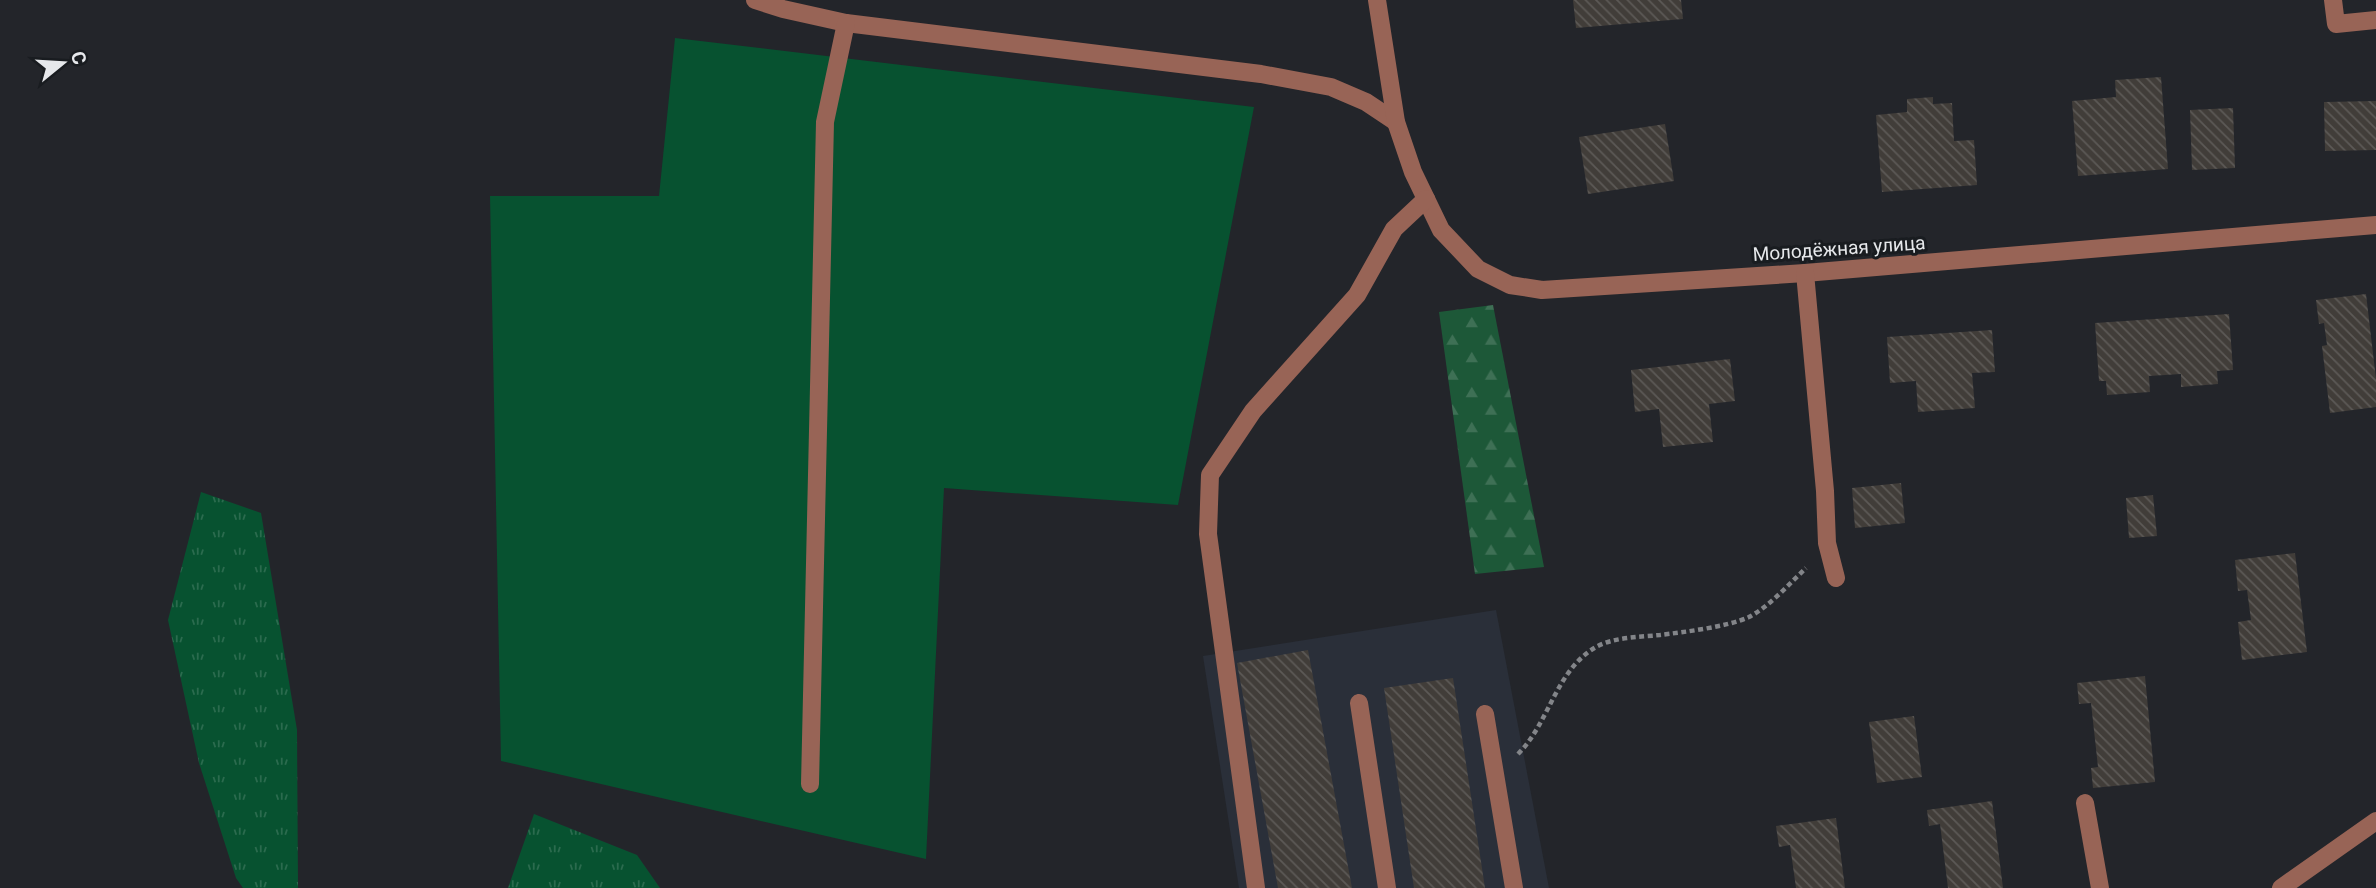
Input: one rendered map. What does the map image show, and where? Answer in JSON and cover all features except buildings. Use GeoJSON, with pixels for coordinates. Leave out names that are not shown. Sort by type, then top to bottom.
{"type":"FeatureCollection","features":[{"type":"Feature","properties":{"kind":"street"},"geometry":{"type":"LineString","coordinates":[[755,0],[846,23],[1261,74],[1331,86],[1396,122]]}},
{"type":"Feature","properties":{"kind":"street","name":"Молодёжная улица"},"geometry":{"type":"LineString","coordinates":[[1377,0],[1396,122],[1413,172],[1441,230],[1478,269],[1510,285],[1542,290],[1805,272],[2376,225]]}},
{"type":"Feature","properties":{"kind":"street"},"geometry":{"type":"LineString","coordinates":[[2333,0],[2336,24],[2376,20]]}},
{"type":"Feature","properties":{"kind":"street"},"geometry":{"type":"LineString","coordinates":[[810,784],[825,122],[846,23]]}},
{"type":"Feature","properties":{"kind":"street"},"geometry":{"type":"LineString","coordinates":[[1256,888],[1208,534],[1210,475],[1253,411],[1357,295],[1394,229],[1426,198]]}},
{"type":"Feature","properties":{"kind":"street"},"geometry":{"type":"LineString","coordinates":[[1805,272],[1825,491],[1827,543],[1836,578]]}},
{"type":"Feature","properties":{"kind":"street"},"geometry":{"type":"LineString","coordinates":[[1359,703],[1387,888]]}},
{"type":"Feature","properties":{"kind":"street"},"geometry":{"type":"LineString","coordinates":[[1485,713],[1514,888]]}},
{"type":"Feature","properties":{"kind":"street"},"geometry":{"type":"LineString","coordinates":[[2085,803],[2100,888]]}},
{"type":"Feature","properties":{"kind":"street"},"geometry":{"type":"LineString","coordinates":[[2281,888],[2376,821]]}},
{"type":"Feature","properties":{"kind":"path"},"geometry":{"type":"LineString","coordinates":[[1496,777],[1525,747],[1566,673],[1597,646],[1628,638],[1695,631],[1749,617],[1778,595],[1827,543]]}},
{"type":"Feature","properties":{"kind":"shaded area"},"geometry":{"type":"Polygon","coordinates":[[[1496,610],[1549,888],[1239,888],[1203,656],[1496,610]]]}},
{"type":"Feature","properties":{"kind":"green space"},"geometry":{"type":"Polygon","coordinates":[[[675,38],[1254,107],[1178,505],[944,488],[926,859],[501,761],[490,196],[659,196],[675,38]]]}},
{"type":"Feature","properties":{"kind":"green space"},"geometry":{"type":"Polygon","coordinates":[[[1493,305],[1544,567],[1475,574],[1439,312],[1493,305]]]}},
{"type":"Feature","properties":{"kind":"green space"},"geometry":{"type":"Polygon","coordinates":[[[201,492],[261,513],[297,730],[298,888],[243,888],[236,878],[199,763],[168,620],[201,492]]]}},
{"type":"Feature","properties":{"kind":"green space"},"geometry":{"type":"Polygon","coordinates":[[[534,814],[637,855],[660,888],[508,888],[534,814]]]}}]}
